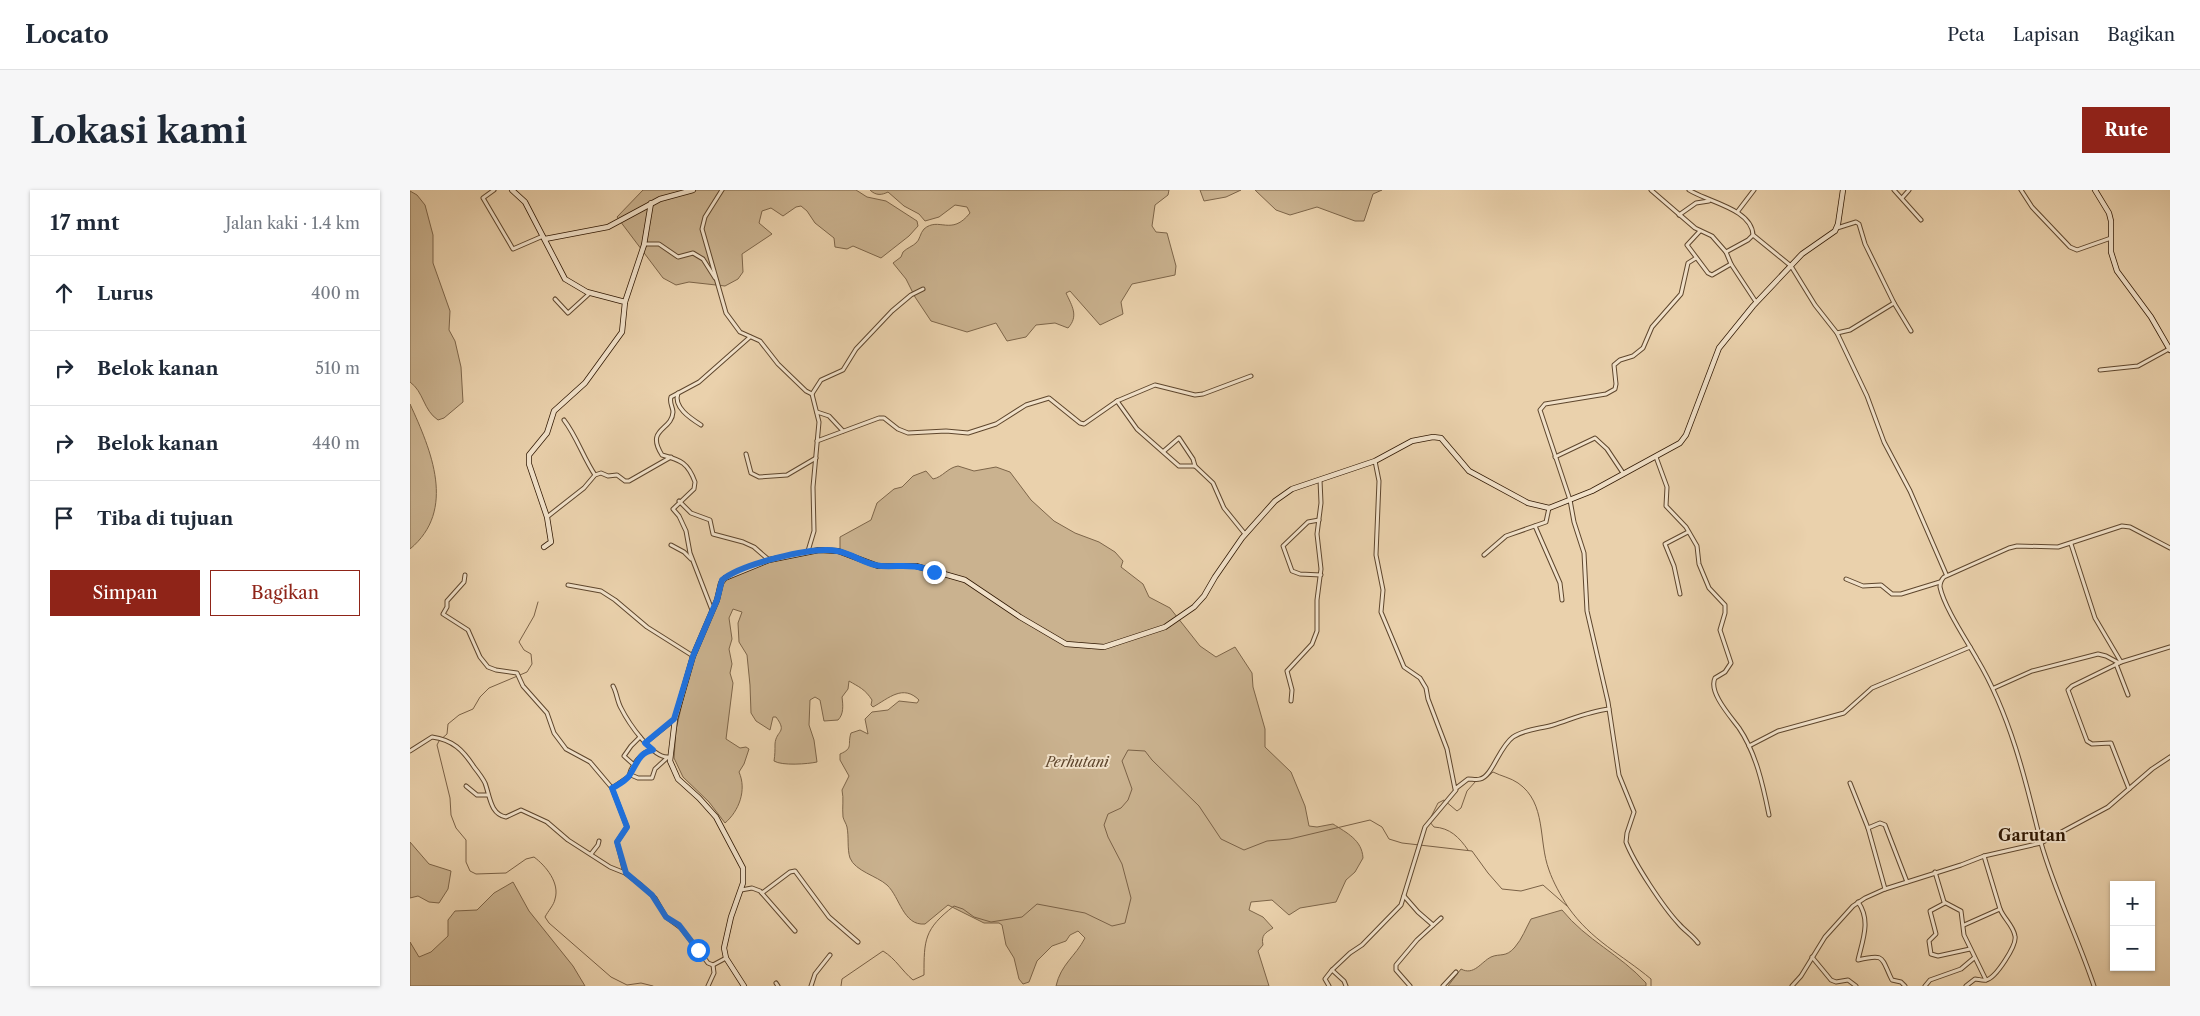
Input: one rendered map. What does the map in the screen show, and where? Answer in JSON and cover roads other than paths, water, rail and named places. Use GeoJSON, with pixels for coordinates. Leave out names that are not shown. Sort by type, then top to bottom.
{"type":"FeatureCollection","features":[{"type":"Feature","properties":{"kind":"street"},"geometry":{"type":"LineString","coordinates":[[494,190],[483,198],[513,249],[544,238],[608,227],[651,203],[693,190]]}},
{"type":"Feature","properties":{"kind":"street"},"geometry":{"type":"LineString","coordinates":[[512,190],[522,198],[563,276],[590,293],[625,302]]}},
{"type":"Feature","properties":{"kind":"street"},"geometry":{"type":"LineString","coordinates":[[722,190],[707,213],[703,225],[704,239],[726,313],[740,332],[762,342],[778,364],[806,391],[812,394],[817,412],[819,422],[813,494],[814,527],[808,551]]}},
{"type":"Feature","properties":{"kind":"street"},"geometry":{"type":"LineString","coordinates":[[1651,190],[1700,231],[1712,236],[1726,252],[1731,264],[1756,302]]}},
{"type":"Feature","properties":{"kind":"street"},"geometry":{"type":"LineString","coordinates":[[1689,190],[1709,201],[1738,211],[1751,228],[1753,235],[1792,266],[1816,305],[1837,333],[1863,388],[1884,442],[1910,491],[1946,574]]}},
{"type":"Feature","properties":{"kind":"street"},"geometry":{"type":"LineString","coordinates":[[1738,211],[1754,190]]}},
{"type":"Feature","properties":{"kind":"street"},"geometry":{"type":"LineString","coordinates":[[1837,228],[1843,190]]}},
{"type":"Feature","properties":{"kind":"street"},"geometry":{"type":"LineString","coordinates":[[1894,190],[1921,220]]}},
{"type":"Feature","properties":{"kind":"street"},"geometry":{"type":"LineString","coordinates":[[1902,198],[1909,190]]}},
{"type":"Feature","properties":{"kind":"street"},"geometry":{"type":"LineString","coordinates":[[2021,190],[2032,207],[2070,247],[2077,250],[2111,238]]}},
{"type":"Feature","properties":{"kind":"street"},"geometry":{"type":"LineString","coordinates":[[2094,190],[2109,213],[2111,252],[2117,271],[2151,317],[2170,349],[2138,366],[2100,370]]}},
{"type":"Feature","properties":{"kind":"street"},"geometry":{"type":"LineString","coordinates":[[1679,215],[1696,203],[1709,201]]}},
{"type":"Feature","properties":{"kind":"street"},"geometry":{"type":"LineString","coordinates":[[544,547],[551,542],[547,517],[529,464],[529,455],[547,433],[554,411],[588,379],[622,332],[625,302],[644,244],[651,203]]}},
{"type":"Feature","properties":{"kind":"street"},"geometry":{"type":"LineString","coordinates":[[744,986],[726,958],[725,943],[741,890],[744,876],[742,866],[716,817],[676,775],[669,757],[674,719],[693,656],[721,583],[725,578],[769,560],[808,551],[824,549],[838,551],[878,566],[916,566],[959,578],[970,583],[1020,617],[1066,644],[1104,647],[1164,627],[1194,607],[1204,596],[1240,540],[1284,494],[1300,485],[1375,461],[1412,441],[1433,437],[1441,438],[1469,471],[1528,503],[1549,508],[1592,491],[1677,446],[1683,440],[1716,353],[1756,302],[1802,254],[1837,228],[1856,222],[1859,224],[1865,244],[1894,303],[1911,331]]}},
{"type":"Feature","properties":{"kind":"street"},"geometry":{"type":"LineString","coordinates":[[1700,231],[1687,245],[1711,275],[1731,264]]}},
{"type":"Feature","properties":{"kind":"street"},"geometry":{"type":"LineString","coordinates":[[1726,252],[1748,240],[1753,235]]}},
{"type":"Feature","properties":{"kind":"street"},"geometry":{"type":"LineString","coordinates":[[644,244],[659,244],[678,257],[693,253],[703,260],[717,283]]}},
{"type":"Feature","properties":{"kind":"street"},"geometry":{"type":"LineString","coordinates":[[1696,258],[1687,265],[1681,294],[1652,327],[1643,348],[1633,356],[1615,363],[1613,370],[1616,384],[1613,391],[1606,394],[1545,404],[1541,408],[1540,414],[1570,500],[1574,522],[1585,556],[1587,611],[1610,709],[1618,771],[1633,809],[1626,836],[1627,844],[1655,893],[1680,925],[1698,943]]}},
{"type":"Feature","properties":{"kind":"street"},"geometry":{"type":"LineString","coordinates":[[812,394],[821,380],[843,370],[856,349],[892,311],[911,295],[923,289]]}},
{"type":"Feature","properties":{"kind":"street"},"geometry":{"type":"LineString","coordinates":[[555,299],[568,313],[590,293]]}},
{"type":"Feature","properties":{"kind":"street"},"geometry":{"type":"LineString","coordinates":[[1837,333],[1850,330],[1894,303]]}},
{"type":"Feature","properties":{"kind":"street"},"geometry":{"type":"LineString","coordinates":[[712,610],[693,561],[686,530],[673,509],[694,488],[695,482],[684,464],[671,456],[662,455],[656,445],[656,439],[673,414],[670,398],[699,382],[750,337]]}},
{"type":"Feature","properties":{"kind":"street"},"geometry":{"type":"LineString","coordinates":[[817,441],[881,418],[908,433],[946,431],[968,433],[996,424],[1026,405],[1049,398],[1080,423],[1084,424],[1117,401],[1155,386],[1199,395],[1251,376]]}},
{"type":"Feature","properties":{"kind":"street"},"geometry":{"type":"LineString","coordinates":[[679,392],[677,398],[682,411],[701,425]]}},
{"type":"Feature","properties":{"kind":"street"},"geometry":{"type":"LineString","coordinates":[[1117,401],[1137,429],[1180,467],[1195,466]]}},
{"type":"Feature","properties":{"kind":"street"},"geometry":{"type":"LineString","coordinates":[[817,412],[828,416],[842,431]]}},
{"type":"Feature","properties":{"kind":"street"},"geometry":{"type":"LineString","coordinates":[[564,420],[573,431],[585,460],[595,475]]}},
{"type":"Feature","properties":{"kind":"street"},"geometry":{"type":"LineString","coordinates":[[1164,451],[1179,438],[1193,459],[1195,466],[1213,483],[1224,508],[1245,534]]}},
{"type":"Feature","properties":{"kind":"street"},"geometry":{"type":"LineString","coordinates":[[1555,457],[1595,438],[1607,449],[1623,473]]}},
{"type":"Feature","properties":{"kind":"street"},"geometry":{"type":"LineString","coordinates":[[746,454],[751,472],[759,477],[787,475],[816,458]]}},
{"type":"Feature","properties":{"kind":"street"},"geometry":{"type":"LineString","coordinates":[[547,517],[584,488],[595,475],[601,473],[608,476],[617,475],[625,481],[629,481],[671,456]]}},
{"type":"Feature","properties":{"kind":"street"},"geometry":{"type":"LineString","coordinates":[[1656,456],[1667,487],[1666,506],[1684,525],[1697,546],[1700,564],[1709,588],[1725,605],[1726,613],[1720,630],[1731,663],[1725,672],[1714,679],[1714,686],[1723,707],[1739,728],[1749,746],[1760,777],[1769,815]]}},
{"type":"Feature","properties":{"kind":"street"},"geometry":{"type":"LineString","coordinates":[[1375,461],[1379,481],[1376,556],[1383,590],[1381,612],[1404,667],[1420,678],[1426,688],[1428,699],[1447,749],[1456,790]]}},
{"type":"Feature","properties":{"kind":"street"},"geometry":{"type":"LineString","coordinates":[[1291,701],[1292,690],[1286,673],[1312,644],[1316,635],[1317,600],[1321,575],[1318,541],[1320,479]]}},
{"type":"Feature","properties":{"kind":"street"},"geometry":{"type":"LineString","coordinates":[[679,501],[691,513],[710,520],[713,534],[754,546],[769,560]]}},
{"type":"Feature","properties":{"kind":"street"},"geometry":{"type":"LineString","coordinates":[[1484,555],[1506,536],[1547,521],[1549,508]]}},
{"type":"Feature","properties":{"kind":"street"},"geometry":{"type":"LineString","coordinates":[[1319,520],[1308,522],[1283,546],[1292,571],[1300,574],[1321,575]]}},
{"type":"Feature","properties":{"kind":"street"},"geometry":{"type":"LineString","coordinates":[[1535,526],[1560,583],[1562,600]]}},
{"type":"Feature","properties":{"kind":"street"},"geometry":{"type":"LineString","coordinates":[[1846,579],[1863,586],[1881,585],[1892,594],[1901,594],[1940,582],[1946,574],[1972,566],[1981,559],[2009,548],[2017,546],[2048,548],[2071,544],[2126,526],[2170,548]]}},
{"type":"Feature","properties":{"kind":"street"},"geometry":{"type":"LineString","coordinates":[[1680,594],[1674,566],[1665,544],[1688,532]]}},
{"type":"Feature","properties":{"kind":"street"},"geometry":{"type":"LineString","coordinates":[[2071,544],[2095,618],[2119,663],[2128,695]]}},
{"type":"Feature","properties":{"kind":"street"},"geometry":{"type":"LineString","coordinates":[[671,545],[684,552],[693,561]]}},
{"type":"Feature","properties":{"kind":"street"},"geometry":{"type":"LineString","coordinates":[[464,575],[464,582],[447,601],[447,607],[443,614],[468,630],[480,657],[486,665],[496,670],[513,671],[519,677],[523,686],[547,713],[554,733],[566,749],[590,762],[612,788],[627,827],[617,842],[626,873]]}},
{"type":"Feature","properties":{"kind":"street"},"geometry":{"type":"LineString","coordinates":[[1940,582],[1947,603],[1994,688],[2020,762],[2050,871],[2094,986]]}},
{"type":"Feature","properties":{"kind":"street"},"geometry":{"type":"LineString","coordinates":[[568,585],[601,591],[616,600],[647,627],[693,656]]}},
{"type":"Feature","properties":{"kind":"street"},"geometry":{"type":"LineString","coordinates":[[1749,746],[1778,731],[1844,713],[1872,688],[1970,647]]}},
{"type":"Feature","properties":{"kind":"street"},"geometry":{"type":"LineString","coordinates":[[2129,789],[2110,743],[2108,741],[2092,744],[2087,742],[2068,692],[2072,686],[2119,663],[2170,647]]}},
{"type":"Feature","properties":{"kind":"street"},"geometry":{"type":"LineString","coordinates":[[1994,688],[2032,671],[2098,654],[2119,663]]}},
{"type":"Feature","properties":{"kind":"street"},"geometry":{"type":"LineString","coordinates":[[613,686],[623,711],[640,737],[653,750],[669,757]]}},
{"type":"Feature","properties":{"kind":"street"},"geometry":{"type":"LineString","coordinates":[[1329,986],[1325,979],[1332,970],[1350,953],[1362,945],[1399,908],[1419,844],[1431,819],[1456,790],[1468,779],[1480,779],[1485,776],[1492,769],[1496,758],[1506,744],[1520,733],[1610,709]]}},
{"type":"Feature","properties":{"kind":"street"},"geometry":{"type":"LineString","coordinates":[[645,743],[674,719]]}},
{"type":"Feature","properties":{"kind":"street"},"geometry":{"type":"LineString","coordinates":[[410,751],[426,739],[434,737],[455,744],[465,754],[483,780],[495,811],[500,816],[508,817],[519,810],[530,813],[550,824],[564,837],[610,867],[626,873],[652,895],[666,917],[679,925],[705,960],[713,965]]}},
{"type":"Feature","properties":{"kind":"street"},"geometry":{"type":"LineString","coordinates":[[634,765],[624,756],[640,737]]}},
{"type":"Feature","properties":{"kind":"street"},"geometry":{"type":"LineString","coordinates":[[612,788],[629,776],[643,753],[653,750]]}},
{"type":"Feature","properties":{"kind":"street"},"geometry":{"type":"LineString","coordinates":[[629,776],[652,778],[655,769],[669,757]]}},
{"type":"Feature","properties":{"kind":"street"},"geometry":{"type":"LineString","coordinates":[[1792,986],[1801,976],[1825,937],[1858,902],[1885,889],[1934,872],[1961,865],[1984,856],[2041,843],[2099,813],[2152,769],[2170,757]]}},
{"type":"Feature","properties":{"kind":"street"},"geometry":{"type":"LineString","coordinates":[[1850,783],[1868,828],[1885,889]]}},
{"type":"Feature","properties":{"kind":"street"},"geometry":{"type":"LineString","coordinates":[[466,786],[477,795],[488,795]]}},
{"type":"Feature","properties":{"kind":"street"},"geometry":{"type":"LineString","coordinates":[[1868,828],[1880,823],[1885,825],[1907,882]]}},
{"type":"Feature","properties":{"kind":"street"},"geometry":{"type":"LineString","coordinates":[[591,854],[599,841]]}},
{"type":"Feature","properties":{"kind":"street"},"geometry":{"type":"LineString","coordinates":[[1966,986],[1974,979],[1986,980],[1995,974],[2015,942],[2013,929],[2005,920],[2000,909],[1984,856]]}},
{"type":"Feature","properties":{"kind":"street"},"geometry":{"type":"LineString","coordinates":[[762,893],[790,872],[796,871],[829,917],[858,942]]}},
{"type":"Feature","properties":{"kind":"street"},"geometry":{"type":"LineString","coordinates":[[1934,872],[1945,903],[1961,911],[1964,935],[1986,980]]}},
{"type":"Feature","properties":{"kind":"street"},"geometry":{"type":"LineString","coordinates":[[741,890],[752,888],[762,893],[795,931]]}},
{"type":"Feature","properties":{"kind":"street"},"geometry":{"type":"LineString","coordinates":[[1404,896],[1433,925]]}},
{"type":"Feature","properties":{"kind":"street"},"geometry":{"type":"LineString","coordinates":[[1858,902],[1866,917],[1866,926],[1858,960],[1877,956],[1881,958],[1886,964],[1892,980],[1901,982],[1905,986]]}},
{"type":"Feature","properties":{"kind":"street"},"geometry":{"type":"LineString","coordinates":[[1945,903],[1930,911],[1936,934],[1928,941],[1931,954],[1938,956],[1970,949]]}},
{"type":"Feature","properties":{"kind":"street"},"geometry":{"type":"LineString","coordinates":[[1964,925],[2000,909]]}},
{"type":"Feature","properties":{"kind":"street"},"geometry":{"type":"LineString","coordinates":[[1410,986],[1396,970],[1396,965],[1417,940],[1441,918]]}},
{"type":"Feature","properties":{"kind":"street"},"geometry":{"type":"LineString","coordinates":[[811,986],[815,974],[830,956]]}},
{"type":"Feature","properties":{"kind":"street"},"geometry":{"type":"LineString","coordinates":[[1812,957],[1831,980],[1836,982],[1848,980],[1856,986]]}},
{"type":"Feature","properties":{"kind":"street"},"geometry":{"type":"LineString","coordinates":[[713,965],[726,958]]}},
{"type":"Feature","properties":{"kind":"street"},"geometry":{"type":"LineString","coordinates":[[1925,986],[1930,980],[1962,969],[1974,958]]}},
{"type":"Feature","properties":{"kind":"street"},"geometry":{"type":"LineString","coordinates":[[708,986],[714,973],[713,965]]}},
{"type":"Feature","properties":{"kind":"street"},"geometry":{"type":"LineString","coordinates":[[1332,970],[1346,983],[1346,986]]}},
{"type":"Feature","properties":{"kind":"street"},"geometry":{"type":"LineString","coordinates":[[1443,986],[1456,972]]}},
{"type":"Feature","properties":{"kind":"waterway"},"geometry":{"type":"LineString","coordinates":[[538,602],[534,616],[519,642],[524,650],[531,654],[532,664],[527,672],[489,688],[480,697],[473,709],[459,715],[448,724],[447,734],[437,745],[450,798],[451,815],[456,828],[466,840],[466,862],[470,871],[476,874],[506,873],[526,859],[534,857],[551,875],[556,887],[554,901],[545,917],[549,923],[611,977],[627,985],[641,983],[653,986]]}},
{"type":"Feature","properties":{"kind":"waterway"},"geometry":{"type":"LineString","coordinates":[[841,986],[842,979],[883,951],[913,980],[924,975],[924,953],[931,929],[954,906],[963,909],[974,917],[991,922],[1022,917],[1037,904],[1085,913],[1112,926],[1125,923],[1131,898],[1122,864],[1104,825],[1108,814],[1121,808],[1128,800],[1132,789],[1122,761],[1128,750],[1145,751],[1199,806],[1221,839],[1244,850],[1267,841],[1290,839],[1370,820],[1382,827],[1389,839],[1402,843],[1472,851],[1502,889],[1521,891],[1543,885],[1567,906]]}},
{"type":"Feature","properties":{"kind":"waterway"},"geometry":{"type":"LineString","coordinates":[[1487,777],[1493,772],[1515,781],[1527,791],[1534,801],[1538,812],[1549,870],[1557,889],[1568,907],[1577,919],[1597,938],[1651,979],[1651,986]]}},
{"type":"Feature","properties":{"kind":"waterway"},"geometry":{"type":"LineString","coordinates":[[1468,850],[1454,834],[1445,829],[1434,827],[1429,821],[1438,803],[1444,800],[1457,811],[1461,808],[1467,791],[1476,781]]}},
{"type":"Feature","properties":{"kind":"district","name":"Garutan"},"geometry":{"type":"Point","coordinates":[2032,835]}},
{"type":"Feature","properties":{"kind":"park label","name":"Perhutani"},"geometry":{"type":"Point","coordinates":[1077,762]}}]}
